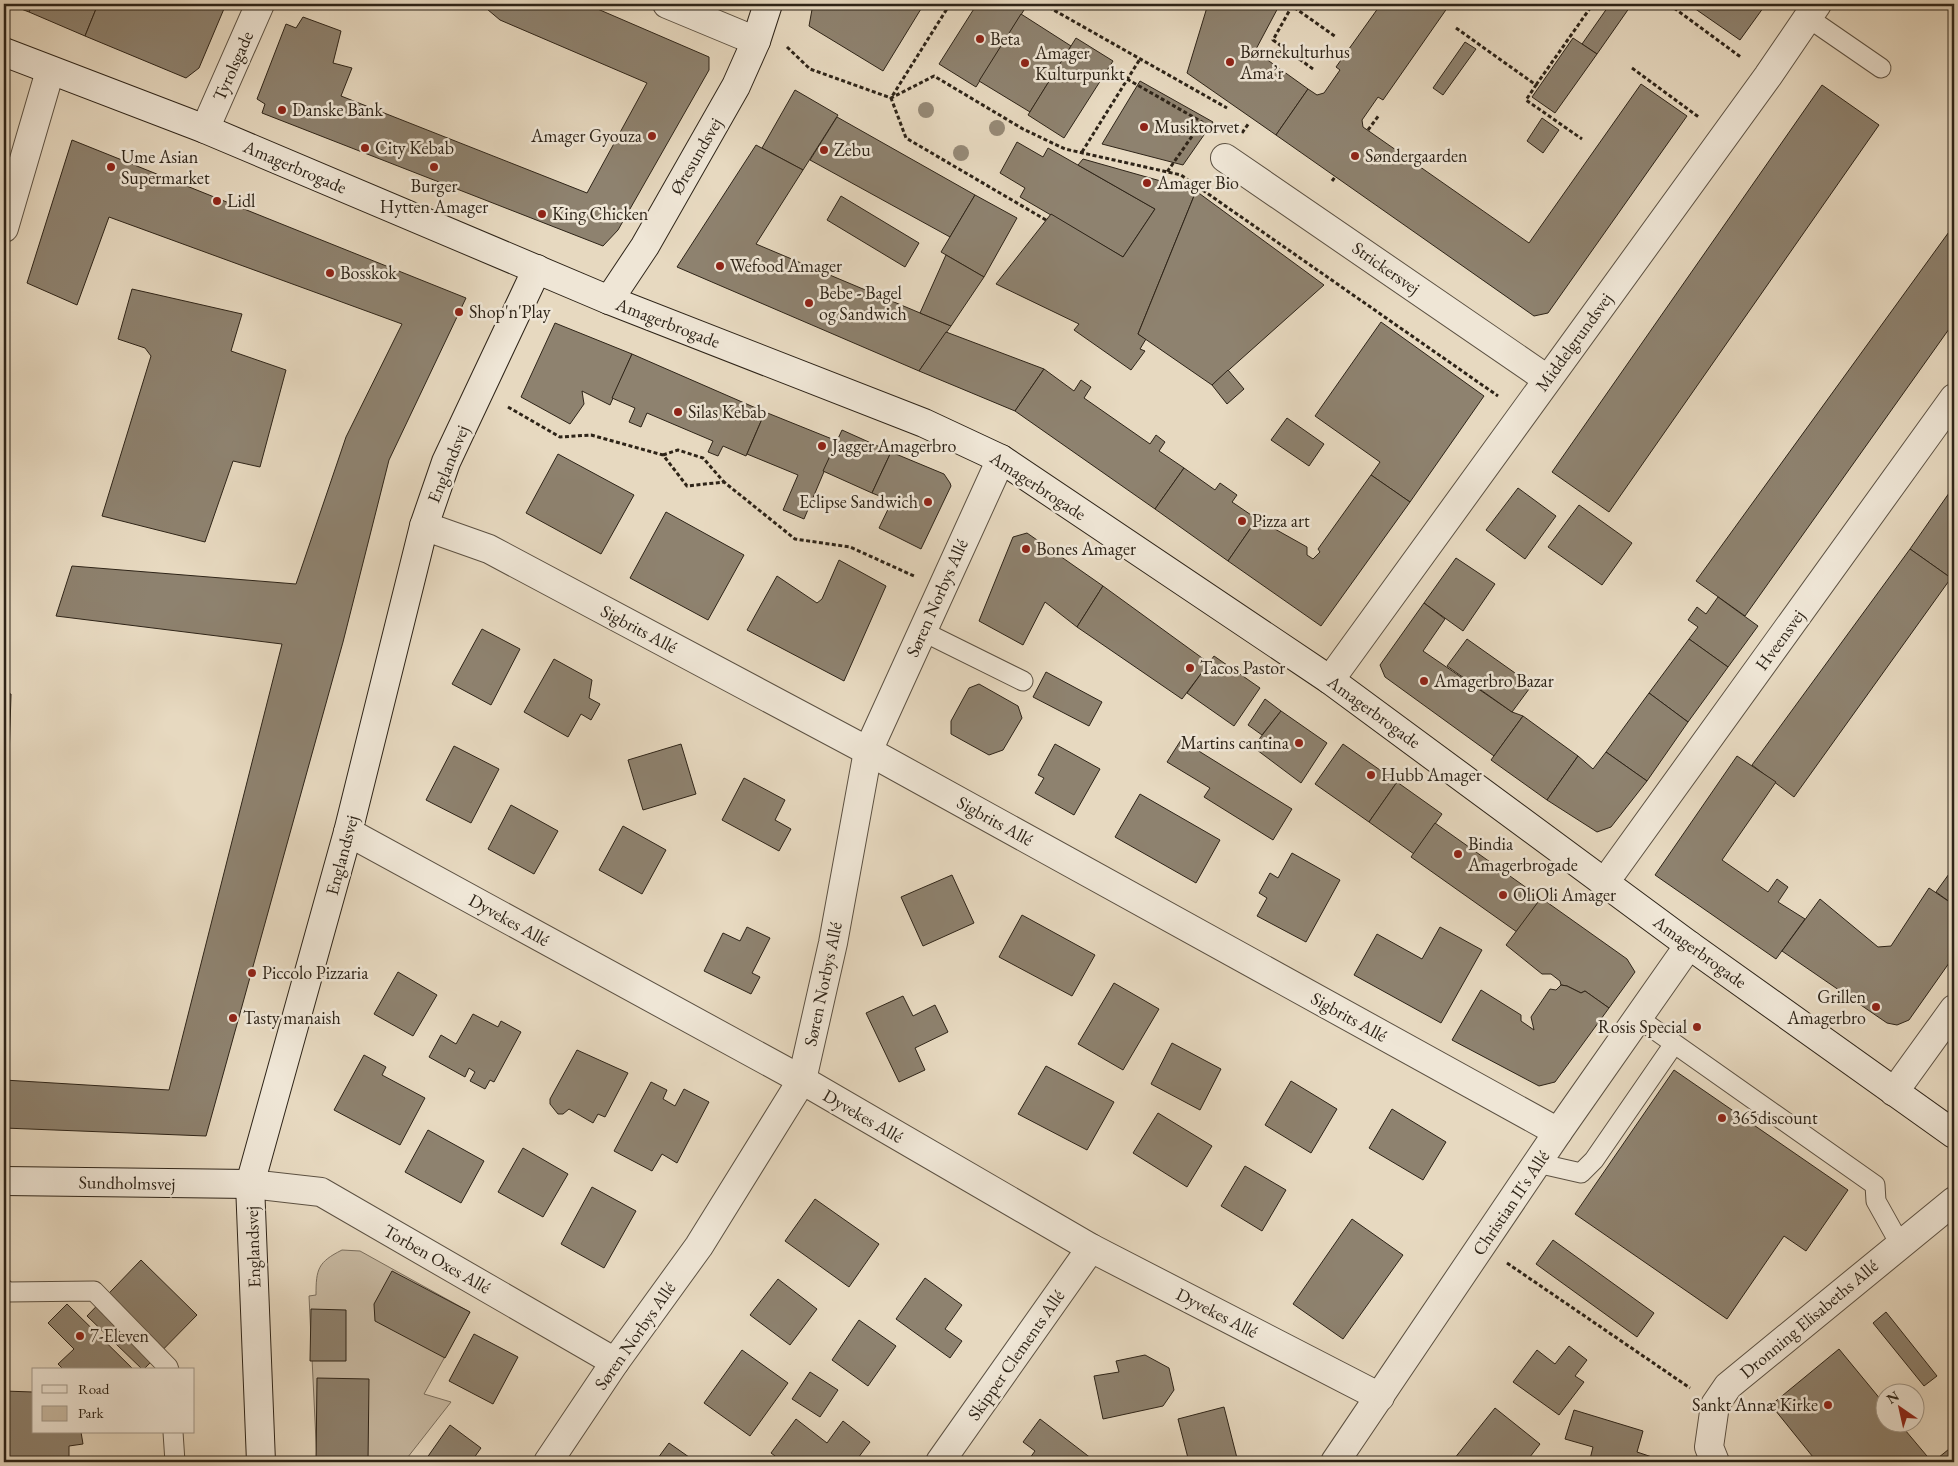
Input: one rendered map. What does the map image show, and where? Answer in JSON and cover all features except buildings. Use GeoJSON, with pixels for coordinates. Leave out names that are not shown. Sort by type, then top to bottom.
{"type":"FeatureCollection","features":[{"type":"Feature","properties":{"kind":"street","name":"Tyrolsgade"},"geometry":{"type":"LineString","coordinates":[[205,129],[260,4]]}},
{"type":"Feature","properties":{"kind":"street"},"geometry":{"type":"LineString","coordinates":[[667,4],[762,23]]}},
{"type":"Feature","properties":{"kind":"street","name":"Middelgrundsvej"},"geometry":{"type":"LineString","coordinates":[[1330,680],[1768,76],[1812,10]]}},
{"type":"Feature","properties":{"kind":"street","name":"Øresundsvej"},"geometry":{"type":"LineString","coordinates":[[609,300],[645,246],[736,86],[762,23]]}},
{"type":"Feature","properties":{"kind":"street","name":"Amagerbrogade"},"geometry":{"type":"LineString","coordinates":[[4,52],[205,129],[609,300],[924,423],[1001,459],[1330,680],[1689,945],[1954,1134]]}},
{"type":"Feature","properties":{"kind":"street"},"geometry":{"type":"LineString","coordinates":[[4,228],[50,71]]}},
{"type":"Feature","properties":{"kind":"street","name":"Strickersvej"},"geometry":{"type":"LineString","coordinates":[[1225,158],[1547,380]]}},
{"type":"Feature","properties":{"kind":"street","name":"Englandsvej"},"geometry":{"type":"LineString","coordinates":[[261,1462],[250,1184],[348,832],[424,526],[446,462],[537,269]]}},
{"type":"Feature","properties":{"kind":"street","name":"Hveensvej"},"geometry":{"type":"LineString","coordinates":[[1605,882],[1954,398]]}},
{"type":"Feature","properties":{"kind":"street","name":"Søren Norbys Allé"},"geometry":{"type":"LineString","coordinates":[[548,1462],[615,1362],[699,1246],[802,1080],[833,943],[868,751],[1001,459]]}},
{"type":"Feature","properties":{"kind":"street","name":"Sigbrits Allé"},"geometry":{"type":"LineString","coordinates":[[424,526],[489,549],[868,751],[1558,1132]]}},
{"type":"Feature","properties":{"kind":"street","name":"Dyvekes Allé"},"geometry":{"type":"LineString","coordinates":[[348,832],[802,1080],[1091,1248],[1380,1397]]}},
{"type":"Feature","properties":{"kind":"street","name":"Christian II's Allé"},"geometry":{"type":"LineString","coordinates":[[1335,1462],[1558,1132],[1689,945]]}},
{"type":"Feature","properties":{"kind":"street"},"geometry":{"type":"LineString","coordinates":[[1894,1092],[1954,1009]]}},
{"type":"Feature","properties":{"kind":"street","name":"Sundholmsvej"},"geometry":{"type":"LineString","coordinates":[[4,1181],[250,1184]]}},
{"type":"Feature","properties":{"kind":"street","name":"Torben Oxes Allé"},"geometry":{"type":"LineString","coordinates":[[250,1184],[321,1192],[615,1362]]}},
{"type":"Feature","properties":{"kind":"street","name":"Dronning Elisabeths Allé"},"geometry":{"type":"LineString","coordinates":[[1715,1462],[1709,1448],[1715,1405],[1728,1386],[1954,1201]]}},
{"type":"Feature","properties":{"kind":"street","name":"Skipper Clements Allé"},"geometry":{"type":"LineString","coordinates":[[940,1462],[1091,1248]]}},
{"type":"Feature","properties":{"kind":"lane"},"geometry":{"type":"LineString","coordinates":[[1812,10],[1881,68]]}},
{"type":"Feature","properties":{"kind":"lane"},"geometry":{"type":"LineString","coordinates":[[922,631],[1024,680]]}},
{"type":"Feature","properties":{"kind":"lane"},"geometry":{"type":"LineString","coordinates":[[1638,1018],[1875,1185],[1876,1201],[1900,1244]]}},
{"type":"Feature","properties":{"kind":"lane"},"geometry":{"type":"LineString","coordinates":[[1537,1163],[1581,1173],[1594,1160],[1674,1044]]}},
{"type":"Feature","properties":{"kind":"lane"},"geometry":{"type":"LineString","coordinates":[[4,1289],[8,1292],[94,1291],[168,1368]]}},
{"type":"Feature","properties":{"kind":"lane"},"geometry":{"type":"LineString","coordinates":[[173,1434],[175,1462]]}},
{"type":"Feature","properties":{"kind":"path"},"geometry":{"type":"LineString","coordinates":[[891,98],[950,4]]}},
{"type":"Feature","properties":{"kind":"path"},"geometry":{"type":"LineString","coordinates":[[1043,4],[1227,108]]}},
{"type":"Feature","properties":{"kind":"path"},"geometry":{"type":"LineString","coordinates":[[1582,139],[1526,100],[1593,4]]}},
{"type":"Feature","properties":{"kind":"path"},"geometry":{"type":"LineString","coordinates":[[1313,69],[1273,40],[1292,6],[1336,37]]}},
{"type":"Feature","properties":{"kind":"path"},"geometry":{"type":"LineString","coordinates":[[1674,8],[1768,76]]}},
{"type":"Feature","properties":{"kind":"path"},"geometry":{"type":"LineString","coordinates":[[762,23],[810,69],[891,98],[934,76],[1024,129],[1065,148],[1181,175],[1371,309],[1502,399],[1524,412]]}},
{"type":"Feature","properties":{"kind":"path"},"geometry":{"type":"LineString","coordinates":[[1456,28],[1536,85]]}},
{"type":"Feature","properties":{"kind":"path"},"geometry":{"type":"LineString","coordinates":[[1082,152],[1140,59]]}},
{"type":"Feature","properties":{"kind":"path"},"geometry":{"type":"LineString","coordinates":[[1632,68],[1724,135]]}},
{"type":"Feature","properties":{"kind":"path"},"geometry":{"type":"LineString","coordinates":[[1127,79],[1202,122],[1167,172]]}},
{"type":"Feature","properties":{"kind":"path"},"geometry":{"type":"LineString","coordinates":[[891,98],[906,138],[1046,220]]}},
{"type":"Feature","properties":{"kind":"path"},"geometry":{"type":"LineString","coordinates":[[1368,130],[1379,115]]}},
{"type":"Feature","properties":{"kind":"path"},"geometry":{"type":"LineString","coordinates":[[1332,182],[1336,177]]}},
{"type":"Feature","properties":{"kind":"path"},"geometry":{"type":"LineString","coordinates":[[479,390],[560,437],[591,435],[663,455],[678,450],[702,458],[724,482],[795,539],[850,548],[942,587]]}},
{"type":"Feature","properties":{"kind":"path"},"geometry":{"type":"LineString","coordinates":[[663,455],[687,486],[724,482]]}},
{"type":"Feature","properties":{"kind":"path"},"geometry":{"type":"LineString","coordinates":[[1482,1246],[1715,1405]]}},
{"type":"Feature","properties":{"kind":"green space"},"geometry":{"type":"Polygon","coordinates":[[[342,1250],[360,1251],[470,1312],[424,1394],[451,1402],[404,1462],[317,1462],[309,1296],[316,1295],[320,1267],[328,1258],[342,1250]]]}},
{"type":"Feature","properties":{"kind":"place","name":"Beta"},"geometry":{"type":"Point","coordinates":[980,39]}},
{"type":"Feature","properties":{"kind":"place","name":"Børnekulturhus Ama’r"},"geometry":{"type":"Point","coordinates":[1230,62]}},
{"type":"Feature","properties":{"kind":"place","name":"Amager Kulturpunkt"},"geometry":{"type":"Point","coordinates":[1025,63]}},
{"type":"Feature","properties":{"kind":"place","name":"Danske Bank"},"geometry":{"type":"Point","coordinates":[282,110]}},
{"type":"Feature","properties":{"kind":"place","name":"Musiktorvet"},"geometry":{"type":"Point","coordinates":[1144,127]}},
{"type":"Feature","properties":{"kind":"place","name":"Amager Gyouza"},"geometry":{"type":"Point","coordinates":[652,136]}},
{"type":"Feature","properties":{"kind":"place","name":"City Kebab"},"geometry":{"type":"Point","coordinates":[365,148]}},
{"type":"Feature","properties":{"kind":"place","name":"Zebu"},"geometry":{"type":"Point","coordinates":[824,150]}},
{"type":"Feature","properties":{"kind":"place","name":"Søndergaarden"},"geometry":{"type":"Point","coordinates":[1355,156]}},
{"type":"Feature","properties":{"kind":"place","name":"Ume Asian Supermarket"},"geometry":{"type":"Point","coordinates":[111,167]}},
{"type":"Feature","properties":{"kind":"place","name":"Burger Hytten Amager"},"geometry":{"type":"Point","coordinates":[434,167]}},
{"type":"Feature","properties":{"kind":"place","name":"Amager Bio"},"geometry":{"type":"Point","coordinates":[1147,183]}},
{"type":"Feature","properties":{"kind":"place","name":"Lidl"},"geometry":{"type":"Point","coordinates":[217,201]}},
{"type":"Feature","properties":{"kind":"place","name":"King Chicken"},"geometry":{"type":"Point","coordinates":[542,214]}},
{"type":"Feature","properties":{"kind":"place","name":"Wefood Amager"},"geometry":{"type":"Point","coordinates":[720,266]}},
{"type":"Feature","properties":{"kind":"place","name":"Bosskok"},"geometry":{"type":"Point","coordinates":[330,273]}},
{"type":"Feature","properties":{"kind":"place","name":"Bebe - Bagel og Sandwich"},"geometry":{"type":"Point","coordinates":[809,303]}},
{"type":"Feature","properties":{"kind":"place","name":"Shop'n'Play"},"geometry":{"type":"Point","coordinates":[459,312]}},
{"type":"Feature","properties":{"kind":"place","name":"Silas Kebab"},"geometry":{"type":"Point","coordinates":[678,412]}},
{"type":"Feature","properties":{"kind":"place","name":"Jagger Amagerbro"},"geometry":{"type":"Point","coordinates":[822,446]}},
{"type":"Feature","properties":{"kind":"place","name":"Eclipse Sandwich"},"geometry":{"type":"Point","coordinates":[928,502]}},
{"type":"Feature","properties":{"kind":"place","name":"Pizza art"},"geometry":{"type":"Point","coordinates":[1242,521]}},
{"type":"Feature","properties":{"kind":"place","name":"Bones Amager"},"geometry":{"type":"Point","coordinates":[1026,549]}},
{"type":"Feature","properties":{"kind":"place","name":"Tacos Pastor"},"geometry":{"type":"Point","coordinates":[1190,668]}},
{"type":"Feature","properties":{"kind":"place","name":"Amagerbro Bazar"},"geometry":{"type":"Point","coordinates":[1424,681]}},
{"type":"Feature","properties":{"kind":"place","name":"Martins cantina"},"geometry":{"type":"Point","coordinates":[1299,743]}},
{"type":"Feature","properties":{"kind":"place","name":"Hubb Amager"},"geometry":{"type":"Point","coordinates":[1371,775]}},
{"type":"Feature","properties":{"kind":"place","name":"Bindia Amagerbrogade"},"geometry":{"type":"Point","coordinates":[1458,854]}},
{"type":"Feature","properties":{"kind":"place","name":"OliOli Amager"},"geometry":{"type":"Point","coordinates":[1503,895]}},
{"type":"Feature","properties":{"kind":"place","name":"Piccolo Pizzaria"},"geometry":{"type":"Point","coordinates":[252,973]}},
{"type":"Feature","properties":{"kind":"place","name":"Grillen Amagerbro"},"geometry":{"type":"Point","coordinates":[1876,1007]}},
{"type":"Feature","properties":{"kind":"place","name":"Tasty manaish"},"geometry":{"type":"Point","coordinates":[233,1018]}},
{"type":"Feature","properties":{"kind":"place","name":"Rosis Special"},"geometry":{"type":"Point","coordinates":[1697,1027]}},
{"type":"Feature","properties":{"kind":"place","name":"365discount"},"geometry":{"type":"Point","coordinates":[1722,1118]}},
{"type":"Feature","properties":{"kind":"place","name":"7-Eleven"},"geometry":{"type":"Point","coordinates":[80,1336]}},
{"type":"Feature","properties":{"kind":"place","name":"Sankt Annæ Kirke"},"geometry":{"type":"Point","coordinates":[1828,1405]}}]}
